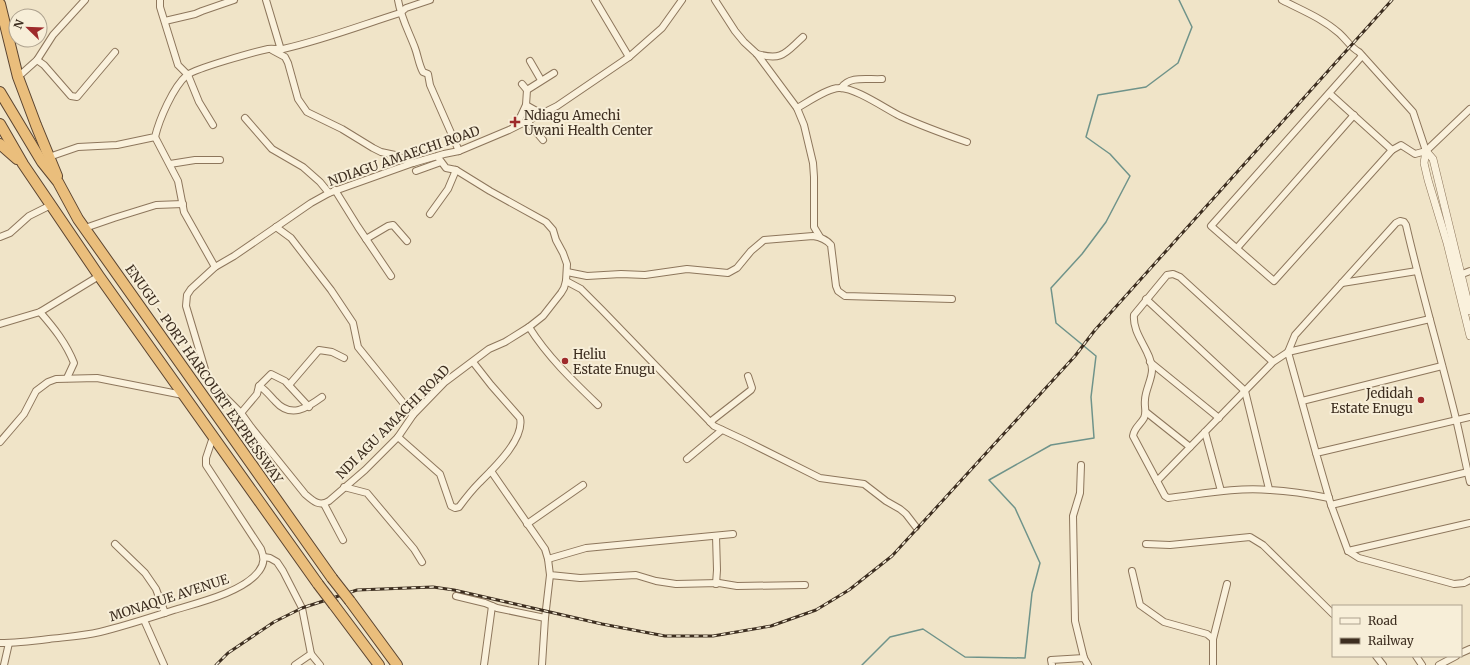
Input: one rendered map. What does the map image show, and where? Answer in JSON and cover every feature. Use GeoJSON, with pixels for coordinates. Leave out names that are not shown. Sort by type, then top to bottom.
{"type":"FeatureCollection","features":[{"type":"Feature","properties":{"kind":"highway"},"geometry":{"type":"LineString","coordinates":[[0,4],[18,77],[36,125],[57,174],[58,182]]}},
{"type":"Feature","properties":{"kind":"highway","name":"ENUGU - PORT HARCOURT EXPRESSWAY"},"geometry":{"type":"LineString","coordinates":[[0,92],[42,162],[58,182],[78,219],[332,578],[397,665]]}},
{"type":"Feature","properties":{"kind":"highway"},"geometry":{"type":"LineString","coordinates":[[0,124],[22,164],[99,276],[318,584],[379,665]]}},
{"type":"Feature","properties":{"kind":"highway"},"geometry":{"type":"LineString","coordinates":[[0,145],[22,164]]}},
{"type":"Feature","properties":{"kind":"highway"},"geometry":{"type":"LineString","coordinates":[[66,228],[78,219]]}},
{"type":"Feature","properties":{"kind":"street"},"geometry":{"type":"LineString","coordinates":[[18,77],[37,60],[53,35],[84,0]]}},
{"type":"Feature","properties":{"kind":"street"},"geometry":{"type":"LineString","coordinates":[[160,0],[160,7],[166,21],[169,38],[178,65],[188,75],[199,102],[213,125]]}},
{"type":"Feature","properties":{"kind":"street"},"geometry":{"type":"LineString","coordinates":[[166,21],[195,14],[234,0]]}},
{"type":"Feature","properties":{"kind":"street"},"geometry":{"type":"LineString","coordinates":[[266,0],[281,50]]}},
{"type":"Feature","properties":{"kind":"street"},"geometry":{"type":"LineString","coordinates":[[398,0],[400,13],[421,68],[423,72],[429,76],[430,85],[459,151]]}},
{"type":"Feature","properties":{"kind":"street"},"geometry":{"type":"LineString","coordinates":[[215,267],[184,212],[178,181],[155,137],[170,98],[188,75],[236,58],[270,49],[281,50],[400,13],[406,8],[430,0]]}},
{"type":"Feature","properties":{"kind":"street"},"geometry":{"type":"LineString","coordinates":[[595,0],[629,57]]}},
{"type":"Feature","properties":{"kind":"street","name":"NDIAGU AMAECHI ROAD"},"geometry":{"type":"LineString","coordinates":[[210,382],[190,322],[186,301],[187,295],[191,289],[215,267],[234,256],[311,203],[332,191],[413,163],[459,151],[509,130],[557,106],[629,57],[662,28],[682,0]]}},
{"type":"Feature","properties":{"kind":"street"},"geometry":{"type":"LineString","coordinates":[[715,0],[735,31],[757,54],[798,108],[804,125],[813,163],[814,227],[820,237],[830,245],[838,291],[845,296],[952,299]]}},
{"type":"Feature","properties":{"kind":"street"},"geometry":{"type":"LineString","coordinates":[[1282,0],[1316,17],[1339,33],[1413,112],[1426,151],[1424,163],[1447,243],[1458,276],[1464,286],[1470,311]]}},
{"type":"Feature","properties":{"kind":"street"},"geometry":{"type":"LineString","coordinates":[[757,54],[769,57],[779,57],[803,37]]}},
{"type":"Feature","properties":{"kind":"street"},"geometry":{"type":"LineString","coordinates":[[270,49],[285,57],[298,100],[307,112],[342,129],[381,152],[395,155],[413,163]]}},
{"type":"Feature","properties":{"kind":"street"},"geometry":{"type":"LineString","coordinates":[[37,60],[44,65],[71,96],[77,97],[115,52]]}},
{"type":"Feature","properties":{"kind":"street"},"geometry":{"type":"LineString","coordinates":[[1362,56],[1211,226],[1274,281],[1392,150],[1401,145],[1415,154],[1426,151],[1470,109]]}},
{"type":"Feature","properties":{"kind":"street"},"geometry":{"type":"LineString","coordinates":[[530,61],[542,80]]}},
{"type":"Feature","properties":{"kind":"street"},"geometry":{"type":"LineString","coordinates":[[509,130],[518,122],[526,105],[527,90],[554,73]]}},
{"type":"Feature","properties":{"kind":"street"},"geometry":{"type":"LineString","coordinates":[[841,88],[845,83],[853,80],[882,79]]}},
{"type":"Feature","properties":{"kind":"street"},"geometry":{"type":"LineString","coordinates":[[522,84],[527,90]]}},
{"type":"Feature","properties":{"kind":"street"},"geometry":{"type":"LineString","coordinates":[[798,108],[829,91],[841,88],[853,91],[900,116],[967,142]]}},
{"type":"Feature","properties":{"kind":"street"},"geometry":{"type":"LineString","coordinates":[[1329,93],[1392,150]]}},
{"type":"Feature","properties":{"kind":"street"},"geometry":{"type":"LineString","coordinates":[[526,105],[542,114]]}},
{"type":"Feature","properties":{"kind":"street"},"geometry":{"type":"LineString","coordinates":[[1237,248],[1354,116]]}},
{"type":"Feature","properties":{"kind":"street"},"geometry":{"type":"LineString","coordinates":[[245,118],[272,149],[303,168],[332,191],[391,276]]}},
{"type":"Feature","properties":{"kind":"street"},"geometry":{"type":"LineString","coordinates":[[527,121],[543,140]]}},
{"type":"Feature","properties":{"kind":"street"},"geometry":{"type":"LineString","coordinates":[[49,157],[78,147],[117,145],[155,137]]}},
{"type":"Feature","properties":{"kind":"street","name":"NDI AGU AMACHI ROAD"},"geometry":{"type":"LineString","coordinates":[[324,504],[365,470],[398,437],[413,415],[445,382],[489,349],[504,342],[543,316],[564,288],[567,264],[553,230],[546,222],[456,170],[446,168],[437,156]]}},
{"type":"Feature","properties":{"kind":"street"},"geometry":{"type":"LineString","coordinates":[[170,164],[195,160],[220,160]]}},
{"type":"Feature","properties":{"kind":"street"},"geometry":{"type":"LineString","coordinates":[[416,171],[441,162]]}},
{"type":"Feature","properties":{"kind":"street"},"geometry":{"type":"LineString","coordinates":[[430,214],[448,189],[456,170]]}},
{"type":"Feature","properties":{"kind":"street"},"geometry":{"type":"LineString","coordinates":[[85,228],[156,205],[183,204]]}},
{"type":"Feature","properties":{"kind":"street"},"geometry":{"type":"LineString","coordinates":[[0,237],[10,233],[29,216],[50,205]]}},
{"type":"Feature","properties":{"kind":"street"},"geometry":{"type":"LineString","coordinates":[[1470,482],[1456,420],[1406,225],[1404,222],[1400,221],[1396,223],[1294,336],[1288,352],[1331,505],[1348,551],[1359,558],[1454,584],[1464,583],[1470,580]]}},
{"type":"Feature","properties":{"kind":"street"},"geometry":{"type":"LineString","coordinates":[[366,239],[388,226],[393,225],[407,241]]}},
{"type":"Feature","properties":{"kind":"street"},"geometry":{"type":"LineString","coordinates":[[276,227],[291,238],[331,290],[353,323],[358,347],[413,415]]}},
{"type":"Feature","properties":{"kind":"street"},"geometry":{"type":"LineString","coordinates":[[808,236],[814,227]]}},
{"type":"Feature","properties":{"kind":"street"},"geometry":{"type":"LineString","coordinates":[[567,272],[588,276],[621,274],[645,275],[687,269],[728,274],[737,268],[751,251],[764,240],[808,236],[820,237]]}},
{"type":"Feature","properties":{"kind":"street"},"geometry":{"type":"LineString","coordinates":[[1342,284],[1417,271]]}},
{"type":"Feature","properties":{"kind":"street"},"geometry":{"type":"LineString","coordinates":[[1458,276],[1470,271]]}},
{"type":"Feature","properties":{"kind":"street"},"geometry":{"type":"LineString","coordinates":[[1273,362],[1180,277],[1173,274],[1167,274],[1134,315],[1134,323],[1150,362],[1152,372],[1144,401],[1146,412],[1144,418],[1134,431],[1133,436],[1165,496],[1168,498],[1221,491],[1269,489],[1329,498]]}},
{"type":"Feature","properties":{"kind":"street"},"geometry":{"type":"LineString","coordinates":[[0,324],[40,312],[99,276]]}},
{"type":"Feature","properties":{"kind":"street"},"geometry":{"type":"LineString","coordinates":[[566,281],[580,289],[602,310],[714,426],[820,478],[864,484],[886,502],[906,514],[916,527]]}},
{"type":"Feature","properties":{"kind":"street"},"geometry":{"type":"LineString","coordinates":[[1464,286],[1470,336]]}},
{"type":"Feature","properties":{"kind":"street"},"geometry":{"type":"LineString","coordinates":[[1146,300],[1245,391],[1269,489]]}},
{"type":"Feature","properties":{"kind":"street"},"geometry":{"type":"LineString","coordinates":[[40,312],[54,327],[66,344],[74,363],[67,378]]}},
{"type":"Feature","properties":{"kind":"street"},"geometry":{"type":"LineString","coordinates":[[1157,481],[1273,362],[1288,352],[1430,319]]}},
{"type":"Feature","properties":{"kind":"street"},"geometry":{"type":"LineString","coordinates":[[529,326],[537,340],[560,367],[598,405]]}},
{"type":"Feature","properties":{"kind":"street"},"geometry":{"type":"LineString","coordinates":[[289,385],[319,350],[332,352],[344,358]]}},
{"type":"Feature","properties":{"kind":"street"},"geometry":{"type":"LineString","coordinates":[[398,437],[440,474],[451,506],[455,508],[459,507],[491,471],[517,438],[521,424],[520,418],[473,362]]}},
{"type":"Feature","properties":{"kind":"street"},"geometry":{"type":"LineString","coordinates":[[1150,362],[1220,418]]}},
{"type":"Feature","properties":{"kind":"street"},"geometry":{"type":"LineString","coordinates":[[1302,401],[1442,366]]}},
{"type":"Feature","properties":{"kind":"street"},"geometry":{"type":"LineString","coordinates":[[241,413],[257,394],[258,386],[271,374],[285,381],[309,406]]}},
{"type":"Feature","properties":{"kind":"street"},"geometry":{"type":"LineString","coordinates":[[710,422],[751,390],[752,388],[748,376]]}},
{"type":"Feature","properties":{"kind":"street"},"geometry":{"type":"LineString","coordinates":[[0,442],[24,414],[36,391],[48,382],[56,379],[97,378],[183,395]]}},
{"type":"Feature","properties":{"kind":"street"},"geometry":{"type":"LineString","coordinates":[[198,389],[210,382],[241,413],[251,428],[305,494],[314,502],[324,504],[343,540]]}},
{"type":"Feature","properties":{"kind":"street"},"geometry":{"type":"LineString","coordinates":[[258,386],[281,407],[294,411],[309,406],[322,397]]}},
{"type":"Feature","properties":{"kind":"street"},"geometry":{"type":"LineString","coordinates":[[1146,412],[1190,447]]}},
{"type":"Feature","properties":{"kind":"street"},"geometry":{"type":"LineString","coordinates":[[1316,453],[1470,417]]}},
{"type":"Feature","properties":{"kind":"street"},"geometry":{"type":"LineString","coordinates":[[687,459],[722,430]]}},
{"type":"Feature","properties":{"kind":"street"},"geometry":{"type":"LineString","coordinates":[[1205,432],[1221,491]]}},
{"type":"Feature","properties":{"kind":"street"},"geometry":{"type":"LineString","coordinates":[[213,437],[206,458],[206,465],[261,548],[264,557],[270,558],[277,562],[283,571],[302,608],[311,654],[320,665]]}},
{"type":"Feature","properties":{"kind":"street"},"geometry":{"type":"LineString","coordinates":[[1080,465],[1080,493],[1073,516],[1075,621],[1084,658],[1088,665]]}},
{"type":"Feature","properties":{"kind":"street"},"geometry":{"type":"LineString","coordinates":[[491,471],[544,549],[548,559],[550,575],[542,665]]}},
{"type":"Feature","properties":{"kind":"street"},"geometry":{"type":"LineString","coordinates":[[1331,505],[1468,472]]}},
{"type":"Feature","properties":{"kind":"street"},"geometry":{"type":"LineString","coordinates":[[527,524],[582,485]]}},
{"type":"Feature","properties":{"kind":"street"},"geometry":{"type":"LineString","coordinates":[[344,487],[367,493],[401,536],[414,549],[422,562]]}},
{"type":"Feature","properties":{"kind":"street"},"geometry":{"type":"LineString","coordinates":[[1348,551],[1470,523]]}},
{"type":"Feature","properties":{"kind":"street"},"geometry":{"type":"LineString","coordinates":[[548,559],[586,548],[733,534]]}},
{"type":"Feature","properties":{"kind":"street"},"geometry":{"type":"LineString","coordinates":[[716,536],[716,584]]}},
{"type":"Feature","properties":{"kind":"street"},"geometry":{"type":"LineString","coordinates":[[1146,544],[1170,545],[1250,537],[1262,546],[1332,613]]}},
{"type":"Feature","properties":{"kind":"street"},"geometry":{"type":"LineString","coordinates":[[115,544],[145,573],[157,592],[165,613]]}},
{"type":"Feature","properties":{"kind":"street","name":"MONAQUE AVENUE"},"geometry":{"type":"LineString","coordinates":[[0,643],[70,637],[100,632],[144,620],[217,596],[246,583],[260,570],[264,562],[264,557]]}},
{"type":"Feature","properties":{"kind":"street"},"geometry":{"type":"LineString","coordinates":[[1132,571],[1140,605],[1164,622],[1207,634],[1213,639]]}},
{"type":"Feature","properties":{"kind":"street"},"geometry":{"type":"LineString","coordinates":[[550,575],[580,578],[636,575],[656,581],[670,583],[736,586],[805,585]]}},
{"type":"Feature","properties":{"kind":"street"},"geometry":{"type":"LineString","coordinates":[[1213,665],[1213,639],[1227,584]]}},
{"type":"Feature","properties":{"kind":"street"},"geometry":{"type":"LineString","coordinates":[[456,596],[545,618]]}},
{"type":"Feature","properties":{"kind":"street"},"geometry":{"type":"LineString","coordinates":[[484,665],[492,606]]}},
{"type":"Feature","properties":{"kind":"street"},"geometry":{"type":"LineString","coordinates":[[144,620],[164,665]]}},
{"type":"Feature","properties":{"kind":"street"},"geometry":{"type":"LineString","coordinates":[[4,665],[9,643]]}},
{"type":"Feature","properties":{"kind":"street"},"geometry":{"type":"LineString","coordinates":[[295,665],[311,654]]}},
{"type":"Feature","properties":{"kind":"street"},"geometry":{"type":"LineString","coordinates":[[1377,657],[1384,665]]}},
{"type":"Feature","properties":{"kind":"street"},"geometry":{"type":"LineString","coordinates":[[1438,665],[1454,657]]}},
{"type":"Feature","properties":{"kind":"street"},"geometry":{"type":"LineString","coordinates":[[1052,665],[1051,660],[1084,658]]}},
{"type":"Feature","properties":{"kind":"waterway"},"geometry":{"type":"LineString","coordinates":[[862,665],[890,637],[923,629],[965,657],[1025,658],[1032,593],[1040,563],[1015,508],[989,480],[1051,445],[1094,438],[1091,397],[1096,356],[1056,323],[1051,288],[1082,254],[1106,222],[1130,176],[1110,154],[1086,137],[1098,95],[1146,87],[1178,63],[1192,27],[1179,0]]}},
{"type":"Feature","properties":{"kind":"railway"},"geometry":{"type":"LineString","coordinates":[[216,665],[228,653],[274,622],[302,608],[357,590],[433,587],[454,590],[602,624],[665,636],[713,636],[771,626],[816,610],[849,590],[892,556],[1075,356],[1095,330],[1392,0]]}},
{"type":"Feature","properties":{"kind":"place","name":"Ndiagu Amechi Uwani Health Center"},"geometry":{"type":"Point","coordinates":[515,122]}},
{"type":"Feature","properties":{"kind":"place","name":"Heliu Estate Enugu"},"geometry":{"type":"Point","coordinates":[565,361]}},
{"type":"Feature","properties":{"kind":"place","name":"Jedidah Estate Enugu"},"geometry":{"type":"Point","coordinates":[1421,400]}}]}
